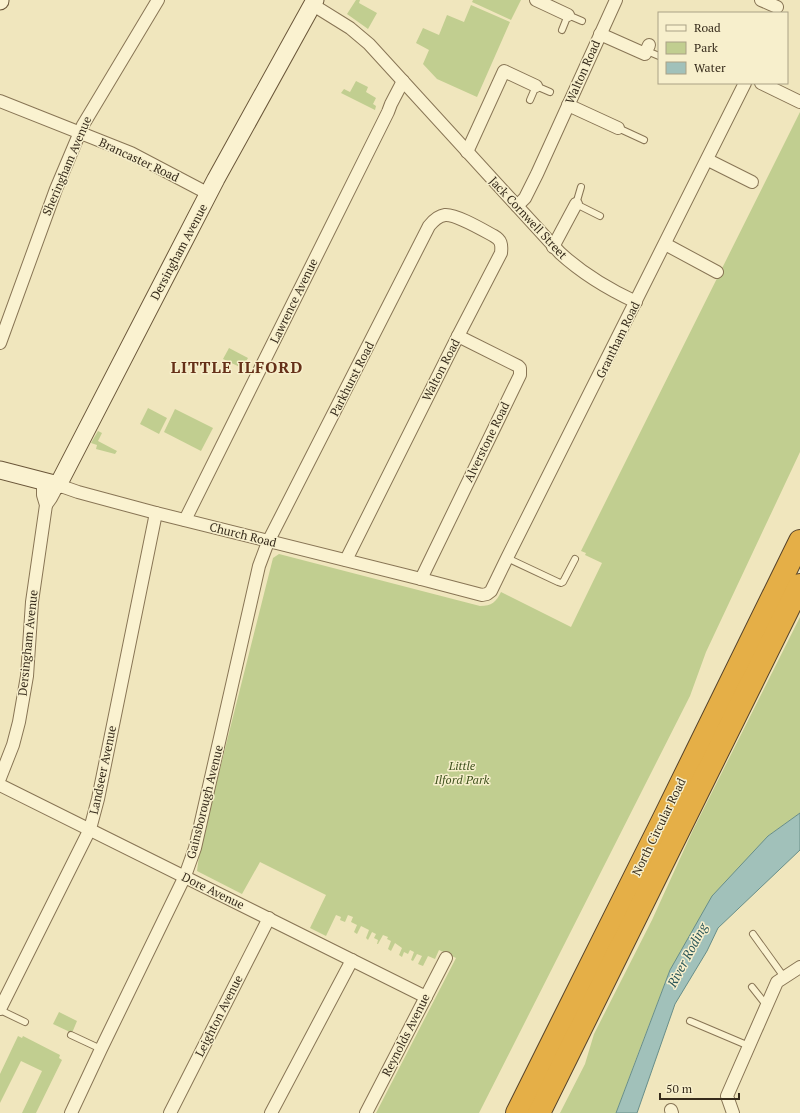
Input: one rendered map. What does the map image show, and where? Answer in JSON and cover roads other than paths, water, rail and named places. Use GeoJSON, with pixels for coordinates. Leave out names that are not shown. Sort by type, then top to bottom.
{"type":"FeatureCollection","features":[{"type":"Feature","properties":{"kind":"highway","name":"North Circular Road"},"geometry":{"type":"LineString","coordinates":[[517,1113],[800,541]]}},
{"type":"Feature","properties":{"kind":"highway","name":"North Circular Road"},"geometry":{"type":"LineString","coordinates":[[540,1113],[800,585]]}},
{"type":"Feature","properties":{"kind":"main road","name":"Dersingham Avenue"},"geometry":{"type":"LineString","coordinates":[[51,483],[314,2]]}},
{"type":"Feature","properties":{"kind":"main road","name":"Church Road"},"geometry":{"type":"LineString","coordinates":[[0,470],[51,483]]}},
{"type":"Feature","properties":{"kind":"street","name":"Sheringham Avenue"},"geometry":{"type":"LineString","coordinates":[[0,343],[56,189],[79,133],[158,0]]}},
{"type":"Feature","properties":{"kind":"street"},"geometry":{"type":"LineString","coordinates":[[536,0],[568,15]]}},
{"type":"Feature","properties":{"kind":"street","name":"Walton Road"},"geometry":{"type":"LineString","coordinates":[[517,206],[525,198],[550,147],[616,0]]}},
{"type":"Feature","properties":{"kind":"street"},"geometry":{"type":"LineString","coordinates":[[761,0],[777,7]]}},
{"type":"Feature","properties":{"kind":"street","name":"Jack Cornwell Street"},"geometry":{"type":"LineString","coordinates":[[314,2],[364,39],[554,247],[570,262],[588,276],[636,302]]}},
{"type":"Feature","properties":{"kind":"street"},"geometry":{"type":"LineString","coordinates":[[600,34],[645,54],[648,48]]}},
{"type":"Feature","properties":{"kind":"street"},"geometry":{"type":"LineString","coordinates":[[467,152],[504,71],[536,86]]}},
{"type":"Feature","properties":{"kind":"street","name":"Lawrence Avenue"},"geometry":{"type":"LineString","coordinates":[[185,520],[403,81]]}},
{"type":"Feature","properties":{"kind":"street","name":"Grantham Road"},"geometry":{"type":"LineString","coordinates":[[487,594],[491,591],[708,160],[745,84]]}},
{"type":"Feature","properties":{"kind":"street"},"geometry":{"type":"LineString","coordinates":[[763,84],[800,102]]}},
{"type":"Feature","properties":{"kind":"street","name":"Brancaster Road"},"geometry":{"type":"LineString","coordinates":[[0,101],[131,153],[209,194]]}},
{"type":"Feature","properties":{"kind":"street"},"geometry":{"type":"LineString","coordinates":[[568,106],[618,128]]}},
{"type":"Feature","properties":{"kind":"street"},"geometry":{"type":"LineString","coordinates":[[708,160],[752,182]]}},
{"type":"Feature","properties":{"kind":"street"},"geometry":{"type":"LineString","coordinates":[[554,247],[576,204]]}},
{"type":"Feature","properties":{"kind":"street","name":"Walton Road"},"geometry":{"type":"LineString","coordinates":[[346,560],[498,258],[502,247],[499,239],[454,217],[445,215],[438,218]]}},
{"type":"Feature","properties":{"kind":"street","name":"Parkhurst Road"},"geometry":{"type":"LineString","coordinates":[[268,542],[430,226],[433,221],[438,218]]}},
{"type":"Feature","properties":{"kind":"street"},"geometry":{"type":"LineString","coordinates":[[665,244],[717,272]]}},
{"type":"Feature","properties":{"kind":"street","name":"Alverstone Road"},"geometry":{"type":"LineString","coordinates":[[421,579],[520,375],[520,368],[518,366],[458,336]]}},
{"type":"Feature","properties":{"kind":"street","name":"Church Road"},"geometry":{"type":"LineString","coordinates":[[51,483],[78,492],[268,542],[346,560],[482,595],[487,594]]}},
{"type":"Feature","properties":{"kind":"street","name":"Dersingham Avenue"},"geometry":{"type":"LineString","coordinates":[[0,778],[13,745],[21,714],[27,676],[32,602],[46,505],[43,495],[51,483]]}},
{"type":"Feature","properties":{"kind":"street","name":"Landseer Avenue"},"geometry":{"type":"LineString","coordinates":[[0,1009],[90,829],[98,799],[156,513]]}},
{"type":"Feature","properties":{"kind":"street","name":"Gainsborough Avenue"},"geometry":{"type":"LineString","coordinates":[[71,1113],[185,876],[196,848],[259,566],[268,542]]}},
{"type":"Feature","properties":{"kind":"street","name":"Dore Avenue"},"geometry":{"type":"LineString","coordinates":[[0,785],[426,996]]}},
{"type":"Feature","properties":{"kind":"street","name":"Leighton Avenue"},"geometry":{"type":"LineString","coordinates":[[170,1113],[268,918]]}},
{"type":"Feature","properties":{"kind":"street","name":"Reynolds Avenue"},"geometry":{"type":"LineString","coordinates":[[366,1113],[446,958]]}},
{"type":"Feature","properties":{"kind":"street"},"geometry":{"type":"LineString","coordinates":[[271,1113],[352,960]]}},
{"type":"Feature","properties":{"kind":"street"},"geometry":{"type":"LineString","coordinates":[[733,1113],[727,1096],[777,982],[800,967]]}},
{"type":"Feature","properties":{"kind":"lane"},"geometry":{"type":"LineString","coordinates":[[562,30],[568,15],[582,21]]}},
{"type":"Feature","properties":{"kind":"lane"},"geometry":{"type":"LineString","coordinates":[[648,48],[658,55]]}},
{"type":"Feature","properties":{"kind":"lane"},"geometry":{"type":"LineString","coordinates":[[530,100],[536,86],[550,92]]}},
{"type":"Feature","properties":{"kind":"lane"},"geometry":{"type":"LineString","coordinates":[[618,128],[644,140]]}},
{"type":"Feature","properties":{"kind":"lane"},"geometry":{"type":"LineString","coordinates":[[581,186],[576,204],[600,216]]}},
{"type":"Feature","properties":{"kind":"lane"},"geometry":{"type":"LineString","coordinates":[[507,558],[561,583],[563,582],[575,559]]}},
{"type":"Feature","properties":{"kind":"lane"},"geometry":{"type":"LineString","coordinates":[[753,934],[784,978]]}},
{"type":"Feature","properties":{"kind":"lane"},"geometry":{"type":"LineString","coordinates":[[752,987],[767,1006]]}},
{"type":"Feature","properties":{"kind":"lane"},"geometry":{"type":"LineString","coordinates":[[0,1009],[25,1022]]}},
{"type":"Feature","properties":{"kind":"lane"},"geometry":{"type":"LineString","coordinates":[[690,1021],[749,1046]]}},
{"type":"Feature","properties":{"kind":"lane"},"geometry":{"type":"LineString","coordinates":[[71,1035],[101,1049]]}},
{"type":"Feature","properties":{"kind":"water","name":"River Roding"},"geometry":{"type":"Polygon","coordinates":[[[800,813],[800,850],[718,928],[707,951],[675,1004],[637,1113],[616,1113],[670,970],[712,896],[768,836],[800,813]]]}},
{"type":"Feature","properties":{"kind":"district","name":"LITTLE ILFORD"},"geometry":{"type":"Point","coordinates":[237,367]}},
{"type":"Feature","properties":{"kind":"park label","name":"Little Ilford Park"},"geometry":{"type":"Point","coordinates":[462,773]}}]}
